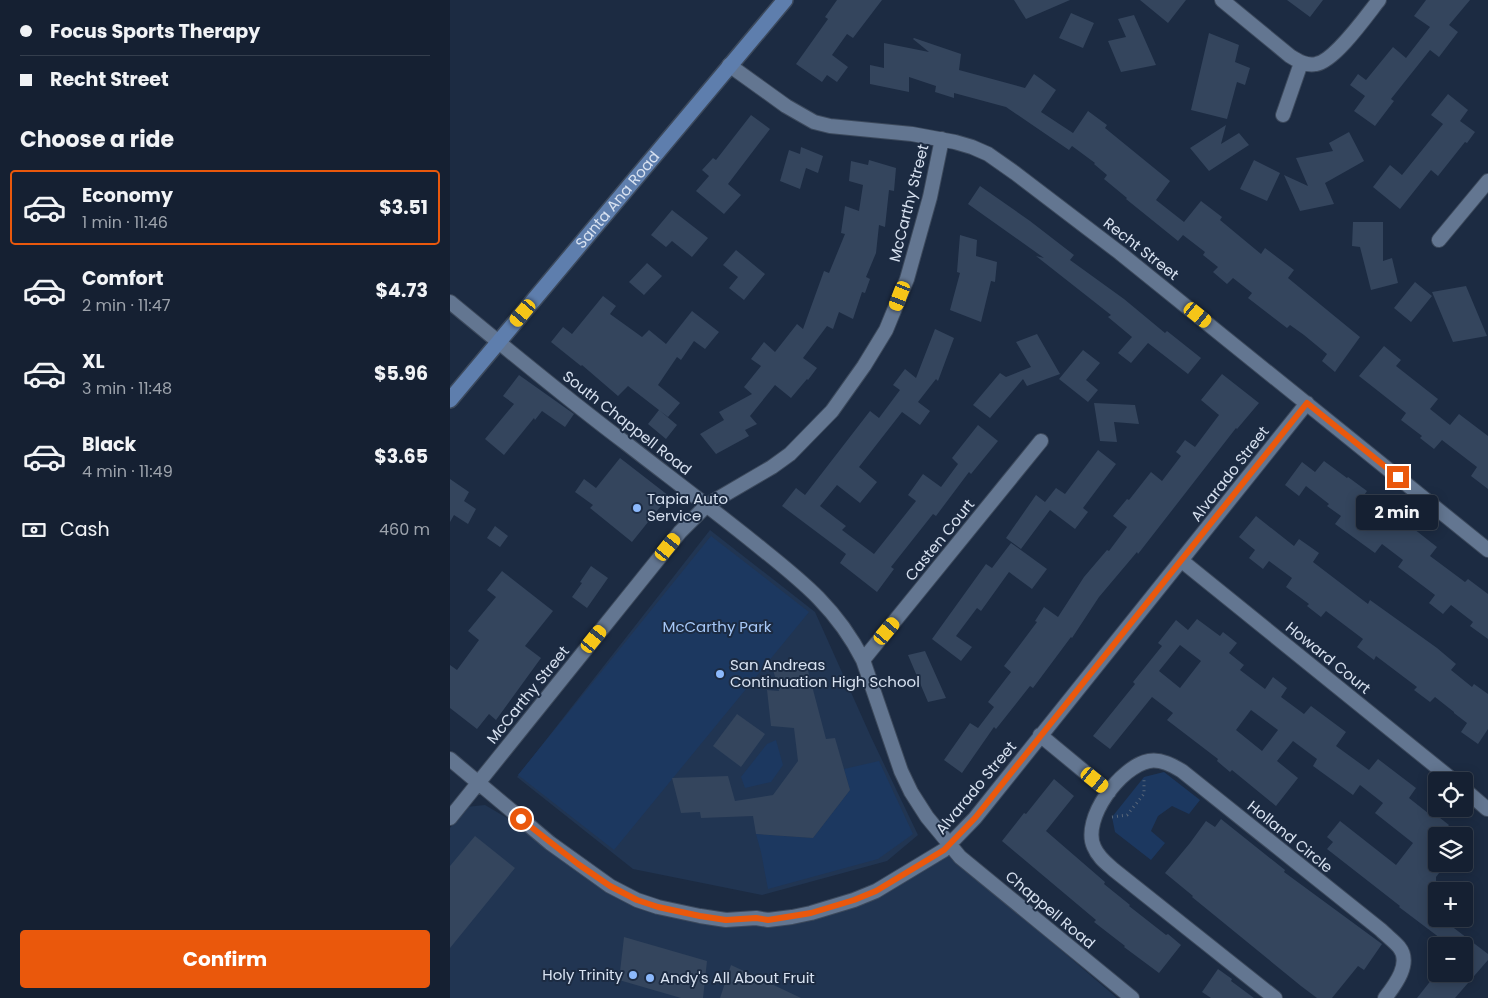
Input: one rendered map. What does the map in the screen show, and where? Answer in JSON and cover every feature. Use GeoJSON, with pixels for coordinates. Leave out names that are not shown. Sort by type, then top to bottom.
{"type":"FeatureCollection","features":[{"type":"Feature","properties":{"kind":"street","name":"Santa Ana Road"},"geometry":{"type":"LineString","coordinates":[[450,400],[729,65],[786,0]]}},
{"type":"Feature","properties":{"kind":"street"},"geometry":{"type":"LineString","coordinates":[[1222,0],[1290,56],[1301,63],[1314,65],[1330,57],[1379,0]]}},
{"type":"Feature","properties":{"kind":"street"},"geometry":{"type":"LineString","coordinates":[[1283,116],[1301,63]]}},
{"type":"Feature","properties":{"kind":"street","name":"Recht Street"},"geometry":{"type":"LineString","coordinates":[[729,65],[786,106],[814,122],[830,126],[912,134],[942,139],[972,146],[988,154],[1120,253],[1488,550]]}},
{"type":"Feature","properties":{"kind":"street","name":"McCarthy Street"},"geometry":{"type":"LineString","coordinates":[[450,818],[680,532],[707,505],[772,467],[790,454],[832,410],[864,366],[890,322],[907,279],[930,197],[942,139]]}},
{"type":"Feature","properties":{"kind":"street"},"geometry":{"type":"LineString","coordinates":[[1439,240],[1488,181]]}},
{"type":"Feature","properties":{"kind":"street","name":"South Chappell Road"},"geometry":{"type":"LineString","coordinates":[[450,302],[584,412],[707,505],[797,577],[824,602],[839,620],[863,660],[910,792],[949,844]]}},
{"type":"Feature","properties":{"kind":"street","name":"Alvarado Street"},"geometry":{"type":"LineString","coordinates":[[450,759],[550,843],[610,886],[637,900],[658,907],[726,920],[756,918],[768,920],[811,913],[876,891],[944,850],[992,797],[1307,403]]}},
{"type":"Feature","properties":{"kind":"street","name":"Casten Court"},"geometry":{"type":"LineString","coordinates":[[863,660],[1041,441]]}},
{"type":"Feature","properties":{"kind":"street","name":"Howard Court"},"geometry":{"type":"LineString","coordinates":[[1182,561],[1443,772]]}},
{"type":"Feature","properties":{"kind":"street"},"geometry":{"type":"LineString","coordinates":[[1040,736],[1109,792]]}},
{"type":"Feature","properties":{"kind":"street","name":"Holland Circle"},"geometry":{"type":"LineString","coordinates":[[1275,998],[1099,857],[1093,846],[1090,834],[1096,811],[1118,782],[1143,763],[1156,761],[1168,763],[1182,771],[1381,930],[1399,947],[1404,965],[1385,998]]}},
{"type":"Feature","properties":{"kind":"street"},"geometry":{"type":"LineString","coordinates":[[1473,796],[1488,809]]}},
{"type":"Feature","properties":{"kind":"street","name":"Chappell Road"},"geometry":{"type":"LineString","coordinates":[[949,844],[960,856],[1132,998]]}},
{"type":"Feature","properties":{"kind":"path"},"geometry":{"type":"LineString","coordinates":[[1112,817],[1127,815],[1144,794],[1144,777]]}},
{"type":"Feature","properties":{"kind":"shaded area","name":"San Andreas Continuation High School"},"geometry":{"type":"Polygon","coordinates":[[[710,530],[815,612],[871,737],[918,835],[887,861],[762,895],[633,869],[517,777],[710,530]]]}},
{"type":"Feature","properties":{"kind":"shaded area"},"geometry":{"type":"Polygon","coordinates":[[[485,805],[658,907],[795,922],[882,887],[944,850],[1117,998],[450,998],[450,828],[466,807],[485,805]]]}},
{"type":"Feature","properties":{"kind":"green space","name":"McCarthy Park"},"geometry":{"type":"Polygon","coordinates":[[[711,536],[809,612],[614,850],[518,775],[711,536]]]}},
{"type":"Feature","properties":{"kind":"green space"},"geometry":{"type":"Polygon","coordinates":[[[776,740],[783,765],[771,782],[745,788],[741,777],[767,744],[776,740]]]}},
{"type":"Feature","properties":{"kind":"green space"},"geometry":{"type":"Polygon","coordinates":[[[879,761],[913,834],[878,859],[768,889],[756,834],[813,838],[850,790],[844,769],[879,761]]]}},
{"type":"Feature","properties":{"kind":"green space"},"geometry":{"type":"Polygon","coordinates":[[[1164,772],[1200,800],[1189,814],[1172,806],[1158,816],[1151,831],[1165,843],[1151,860],[1115,832],[1112,817],[1144,777],[1164,772]]]}},
{"type":"Feature","properties":{"kind":"building"},"geometry":{"type":"Polygon","coordinates":[[[837,0],[882,0],[853,38],[847,34],[832,55],[848,67],[837,82],[827,75],[822,82],[796,64],[828,19],[825,17],[837,0]]]}},
{"type":"Feature","properties":{"kind":"building"},"geometry":{"type":"Polygon","coordinates":[[[1014,0],[1070,0],[1026,19],[1014,0]]]}},
{"type":"Feature","properties":{"kind":"building"},"geometry":{"type":"Polygon","coordinates":[[[1140,0],[1186,0],[1168,23],[1140,0]]]}},
{"type":"Feature","properties":{"kind":"building"},"geometry":{"type":"Polygon","coordinates":[[[1287,0],[1323,0],[1310,17],[1287,0]]]}},
{"type":"Feature","properties":{"kind":"building"},"geometry":{"type":"Polygon","coordinates":[[[1426,0],[1470,0],[1449,25],[1458,32],[1439,57],[1430,50],[1391,99],[1394,101],[1375,126],[1354,111],[1365,96],[1350,85],[1358,74],[1366,80],[1393,47],[1406,58],[1430,27],[1414,16],[1426,0]]]}},
{"type":"Feature","properties":{"kind":"building"},"geometry":{"type":"Polygon","coordinates":[[[1071,13],[1094,23],[1083,48],[1059,38],[1071,13]]]}},
{"type":"Feature","properties":{"kind":"building"},"geometry":{"type":"Polygon","coordinates":[[[1134,15],[1156,65],[1121,72],[1108,41],[1126,37],[1118,19],[1134,15]]]}},
{"type":"Feature","properties":{"kind":"building"},"geometry":{"type":"Polygon","coordinates":[[[1209,33],[1239,45],[1235,62],[1250,68],[1245,85],[1237,82],[1227,119],[1191,110],[1209,33]]]}},
{"type":"Feature","properties":{"kind":"building"},"geometry":{"type":"Polygon","coordinates":[[[914,38],[961,54],[959,70],[1025,88],[1034,74],[1056,90],[1041,112],[1073,133],[1088,111],[1107,125],[1105,128],[1170,181],[1156,200],[1184,222],[1201,201],[1222,217],[1220,220],[1261,254],[1265,248],[1294,270],[1288,278],[1360,337],[1335,372],[1322,361],[1327,354],[1290,325],[1287,328],[1248,298],[1252,293],[1233,278],[1227,284],[1213,272],[1218,267],[1203,255],[1205,252],[1183,235],[1178,241],[1126,199],[1104,179],[1107,175],[1095,163],[1072,146],[1069,150],[1006,107],[954,93],[954,98],[935,92],[936,86],[909,77],[909,92],[870,84],[870,65],[884,68],[884,43],[929,52],[914,38]]]}},
{"type":"Feature","properties":{"kind":"building"},"geometry":{"type":"Polygon","coordinates":[[[1448,94],[1468,110],[1460,121],[1475,132],[1438,176],[1431,170],[1400,209],[1373,187],[1390,165],[1402,175],[1443,124],[1431,115],[1448,94]]]}},
{"type":"Feature","properties":{"kind":"building"},"geometry":{"type":"Polygon","coordinates":[[[751,115],[770,129],[728,184],[741,195],[724,214],[696,191],[709,176],[702,170],[713,158],[716,160],[751,115]]]}},
{"type":"Feature","properties":{"kind":"building"},"geometry":{"type":"Polygon","coordinates":[[[1226,125],[1221,144],[1239,133],[1249,145],[1209,171],[1190,148],[1226,125]]]}},
{"type":"Feature","properties":{"kind":"building"},"geometry":{"type":"Polygon","coordinates":[[[1349,132],[1364,161],[1325,183],[1334,204],[1300,211],[1284,175],[1308,186],[1296,158],[1333,151],[1329,143],[1349,132]]]}},
{"type":"Feature","properties":{"kind":"building"},"geometry":{"type":"Polygon","coordinates":[[[801,147],[823,156],[818,173],[806,168],[800,189],[780,181],[789,150],[800,154],[801,147]]]}},
{"type":"Feature","properties":{"kind":"building"},"geometry":{"type":"Polygon","coordinates":[[[869,160],[896,168],[894,191],[889,190],[885,227],[879,225],[876,253],[866,277],[870,279],[865,293],[862,292],[853,319],[839,312],[833,329],[827,326],[803,358],[817,368],[808,380],[791,398],[775,385],[750,416],[757,424],[745,430],[749,436],[716,454],[700,434],[724,420],[719,412],[752,394],[744,387],[761,366],[751,359],[764,342],[775,352],[797,324],[803,329],[824,271],[829,273],[845,234],[841,233],[845,206],[859,211],[863,185],[849,181],[851,161],[868,165],[869,160]]]}},
{"type":"Feature","properties":{"kind":"building"},"geometry":{"type":"Polygon","coordinates":[[[1254,160],[1280,173],[1267,201],[1240,189],[1254,160]]]}},
{"type":"Feature","properties":{"kind":"building"},"geometry":{"type":"Polygon","coordinates":[[[980,186],[1074,255],[1070,260],[1124,299],[1165,333],[1167,331],[1201,358],[1188,374],[1148,343],[1131,363],[1118,353],[1132,337],[1108,317],[1111,315],[1036,256],[1044,258],[968,204],[980,186]]]}},
{"type":"Feature","properties":{"kind":"building"},"geometry":{"type":"Polygon","coordinates":[[[672,210],[708,238],[692,257],[672,241],[666,247],[651,235],[672,210]]]}},
{"type":"Feature","properties":{"kind":"building"},"geometry":{"type":"Polygon","coordinates":[[[1353,222],[1383,222],[1383,261],[1392,258],[1398,283],[1371,290],[1360,247],[1352,246],[1353,222]]]}},
{"type":"Feature","properties":{"kind":"building"},"geometry":{"type":"Polygon","coordinates":[[[960,235],[977,240],[976,256],[997,262],[995,282],[991,281],[981,322],[950,310],[960,273],[957,272],[960,235]]]}},
{"type":"Feature","properties":{"kind":"building"},"geometry":{"type":"Polygon","coordinates":[[[736,250],[765,274],[744,300],[729,288],[738,277],[723,265],[736,250]]]}},
{"type":"Feature","properties":{"kind":"building"},"geometry":{"type":"Polygon","coordinates":[[[647,263],[662,276],[644,295],[629,282],[647,263]]]}},
{"type":"Feature","properties":{"kind":"building"},"geometry":{"type":"Polygon","coordinates":[[[1415,282],[1432,296],[1411,322],[1394,308],[1415,282]]]}},
{"type":"Feature","properties":{"kind":"building"},"geometry":{"type":"Polygon","coordinates":[[[1466,286],[1487,336],[1453,342],[1432,292],[1466,286]]]}},
{"type":"Feature","properties":{"kind":"building"},"geometry":{"type":"Polygon","coordinates":[[[603,296],[616,306],[610,314],[642,337],[649,330],[666,344],[692,311],[719,332],[705,349],[694,341],[681,360],[677,357],[658,385],[680,403],[668,417],[628,386],[618,396],[582,365],[551,342],[563,327],[572,334],[603,296]]]}},
{"type":"Feature","properties":{"kind":"building"},"geometry":{"type":"Polygon","coordinates":[[[935,329],[954,338],[938,381],[936,379],[918,402],[930,411],[920,425],[902,412],[859,467],[877,482],[860,503],[837,485],[820,506],[846,526],[842,530],[874,554],[916,501],[908,495],[923,474],[941,487],[958,464],[952,458],[978,425],[998,441],[971,474],[969,472],[936,516],[933,514],[891,567],[894,569],[877,592],[840,563],[846,554],[782,506],[796,488],[805,495],[870,411],[879,418],[900,390],[893,385],[905,369],[916,378],[935,329]]]}},
{"type":"Feature","properties":{"kind":"building"},"geometry":{"type":"Polygon","coordinates":[[[1037,334],[1060,374],[1027,386],[1023,379],[990,418],[973,405],[1000,373],[1006,377],[1031,367],[1016,342],[1037,334]]]}},
{"type":"Feature","properties":{"kind":"building"},"geometry":{"type":"Polygon","coordinates":[[[1384,346],[1401,360],[1396,366],[1438,399],[1430,409],[1450,425],[1459,414],[1488,436],[1488,489],[1471,476],[1477,467],[1442,440],[1434,449],[1420,438],[1422,436],[1401,420],[1406,413],[1359,376],[1384,346]]]}},
{"type":"Feature","properties":{"kind":"building"},"geometry":{"type":"Polygon","coordinates":[[[1083,350],[1100,363],[1086,380],[1098,390],[1088,402],[1059,379],[1083,350]]]}},
{"type":"Feature","properties":{"kind":"building"},"geometry":{"type":"Polygon","coordinates":[[[1222,374],[1259,403],[1236,428],[1138,554],[1137,552],[1099,597],[1072,638],[1033,688],[1030,686],[996,729],[994,727],[962,773],[944,760],[970,723],[978,728],[994,707],[988,702],[1011,672],[1004,666],[1037,622],[1035,621],[1044,607],[1058,617],[1084,577],[1107,550],[1109,551],[1127,527],[1113,516],[1127,499],[1129,500],[1151,472],[1162,481],[1181,456],[1176,452],[1185,440],[1195,447],[1219,415],[1201,400],[1222,374]]]}},
{"type":"Feature","properties":{"kind":"building"},"geometry":{"type":"Polygon","coordinates":[[[519,375],[574,414],[565,427],[542,411],[504,455],[485,439],[514,404],[503,396],[519,375]]]}},
{"type":"Feature","properties":{"kind":"building"},"geometry":{"type":"Polygon","coordinates":[[[1094,403],[1135,405],[1139,424],[1114,422],[1117,442],[1100,441],[1094,403]]]}},
{"type":"Feature","properties":{"kind":"building"},"geometry":{"type":"Polygon","coordinates":[[[659,410],[677,425],[666,439],[648,424],[659,410]]]}},
{"type":"Feature","properties":{"kind":"building"},"geometry":{"type":"Polygon","coordinates":[[[1098,450],[1116,464],[1083,508],[1088,512],[1075,529],[1050,510],[1021,549],[1006,538],[1036,495],[1045,502],[1056,488],[1065,494],[1098,450]]]}},
{"type":"Feature","properties":{"kind":"building","name":"Tapia Auto Service"},"geometry":{"type":"Polygon","coordinates":[[[620,458],[669,496],[632,542],[590,508],[593,505],[575,492],[584,479],[596,488],[620,458]]]}},
{"type":"Feature","properties":{"kind":"building"},"geometry":{"type":"Polygon","coordinates":[[[1324,461],[1367,491],[1358,504],[1391,529],[1400,518],[1437,547],[1430,556],[1465,582],[1468,579],[1488,594],[1488,639],[1470,626],[1473,622],[1451,605],[1443,614],[1429,603],[1435,595],[1398,567],[1403,560],[1382,544],[1375,553],[1335,524],[1341,516],[1327,506],[1329,504],[1306,486],[1299,496],[1285,485],[1302,462],[1315,472],[1324,461]]]}},
{"type":"Feature","properties":{"kind":"building"},"geometry":{"type":"Polygon","coordinates":[[[450,479],[469,492],[464,501],[476,509],[468,524],[454,515],[450,522],[450,479]]]}},
{"type":"Feature","properties":{"kind":"building"},"geometry":{"type":"Polygon","coordinates":[[[1256,516],[1294,546],[1299,539],[1319,553],[1313,562],[1368,604],[1370,600],[1437,648],[1456,664],[1451,670],[1472,687],[1474,684],[1488,694],[1488,729],[1478,744],[1461,732],[1467,723],[1454,712],[1435,697],[1430,702],[1414,690],[1417,687],[1376,656],[1374,660],[1357,647],[1363,639],[1326,611],[1321,617],[1307,606],[1309,604],[1286,587],[1292,578],[1269,561],[1263,569],[1249,558],[1255,550],[1239,537],[1256,516]]]}},
{"type":"Feature","properties":{"kind":"building"},"geometry":{"type":"Polygon","coordinates":[[[495,526],[508,536],[500,547],[487,538],[495,526]]]}},
{"type":"Feature","properties":{"kind":"building"},"geometry":{"type":"Polygon","coordinates":[[[1011,543],[1047,569],[1032,589],[1009,572],[981,611],[977,608],[956,636],[972,647],[961,661],[932,639],[986,564],[992,568],[1011,543]]]}},
{"type":"Feature","properties":{"kind":"building"},"geometry":{"type":"Polygon","coordinates":[[[591,566],[608,578],[587,608],[572,597],[591,566]]]}},
{"type":"Feature","properties":{"kind":"building"},"geometry":{"type":"Polygon","coordinates":[[[502,571],[553,611],[525,646],[541,658],[496,720],[489,714],[477,729],[450,708],[450,665],[457,670],[479,640],[468,631],[496,597],[487,590],[502,571]]]}},
{"type":"Feature","properties":{"kind":"building"},"geometry":{"type":"Polygon","coordinates":[[[1197,619],[1220,636],[1223,632],[1237,643],[1229,653],[1244,665],[1240,670],[1265,689],[1273,677],[1287,688],[1281,697],[1304,714],[1311,706],[1346,732],[1336,746],[1369,770],[1378,759],[1416,788],[1409,798],[1428,813],[1428,817],[1439,817],[1449,825],[1447,827],[1428,827],[1428,872],[1440,872],[1436,877],[1436,882],[1428,882],[1428,927],[1453,927],[1466,937],[1439,937],[1327,849],[1333,842],[1327,837],[1340,821],[1396,865],[1413,843],[1375,813],[1383,803],[1360,785],[1353,795],[1313,766],[1317,759],[1293,741],[1277,761],[1298,778],[1276,806],[1232,770],[1230,772],[1217,761],[1218,759],[1167,720],[1173,713],[1152,697],[1110,749],[1093,736],[1135,684],[1133,682],[1162,646],[1158,643],[1176,620],[1188,630],[1197,619]],[[1180,645],[1159,671],[1180,688],[1201,661],[1180,645]],[[1251,710],[1236,730],[1262,751],[1278,730],[1251,710]]]}},
{"type":"Feature","properties":{"kind":"building"},"geometry":{"type":"Polygon","coordinates":[[[925,651],[946,698],[928,702],[908,655],[925,651]]]}},
{"type":"Feature","properties":{"kind":"building"},"geometry":{"type":"Polygon","coordinates":[[[806,663],[826,739],[835,738],[850,790],[813,838],[756,834],[753,816],[701,818],[700,812],[681,813],[672,778],[728,776],[735,801],[773,795],[798,761],[794,728],[771,726],[767,690],[779,691],[772,666],[806,663]]]}},
{"type":"Feature","properties":{"kind":"building"},"geometry":{"type":"Polygon","coordinates":[[[737,714],[765,734],[741,767],[713,746],[737,714]]]}},
{"type":"Feature","properties":{"kind":"building"},"geometry":{"type":"Polygon","coordinates":[[[1054,779],[1074,796],[1046,831],[1105,882],[1104,884],[1129,906],[1181,945],[1159,973],[1094,922],[1096,920],[1002,841],[1054,779]]]}},
{"type":"Feature","properties":{"kind":"building"},"geometry":{"type":"Polygon","coordinates":[[[1221,819],[1285,870],[1284,872],[1382,944],[1364,970],[1358,966],[1332,998],[1317,998],[1165,873],[1206,821],[1215,827],[1221,819]]]}},
{"type":"Feature","properties":{"kind":"building"},"geometry":{"type":"Polygon","coordinates":[[[475,836],[515,868],[450,948],[450,866],[475,836]]]}},
{"type":"Feature","properties":{"kind":"building"},"geometry":{"type":"Polygon","coordinates":[[[624,937],[707,961],[703,998],[681,998],[619,980],[624,937]]]}},
{"type":"Feature","properties":{"kind":"building"},"geometry":{"type":"Polygon","coordinates":[[[1473,943],[1488,954],[1488,960],[1473,977],[1473,943]]]}},
{"type":"Feature","properties":{"kind":"building"},"geometry":{"type":"Polygon","coordinates":[[[731,965],[801,998],[720,998],[731,965]]]}},
{"type":"Feature","properties":{"kind":"building"},"geometry":{"type":"Polygon","coordinates":[[[1218,969],[1254,998],[1211,998],[1202,992],[1218,969]]]}},
{"type":"Feature","properties":{"kind":"building"},"geometry":{"type":"Polygon","coordinates":[[[1430,982],[1469,982],[1455,998],[1417,998],[1430,982]]]}},
{"type":"Feature","properties":{"kind":"place","name":"Tapia Auto Service"},"geometry":{"type":"Point","coordinates":[637,508]}},
{"type":"Feature","properties":{"kind":"place","name":"San Andreas Continuation High School"},"geometry":{"type":"Point","coordinates":[720,674]}},
{"type":"Feature","properties":{"kind":"place","name":"Holy Trinity"},"geometry":{"type":"Point","coordinates":[633,975]}},
{"type":"Feature","properties":{"kind":"place","name":"Andy's All About Fruit"},"geometry":{"type":"Point","coordinates":[650,978]}},
{"type":"Feature","properties":{"kind":"route"},"geometry":{"type":"LineString","coordinates":[[521,819],[550,843],[610,886],[637,900],[658,907],[726,920],[756,918],[768,920],[811,913],[854,900],[876,891],[944,850],[975,818],[1307,403],[1398,477]]}}]}
